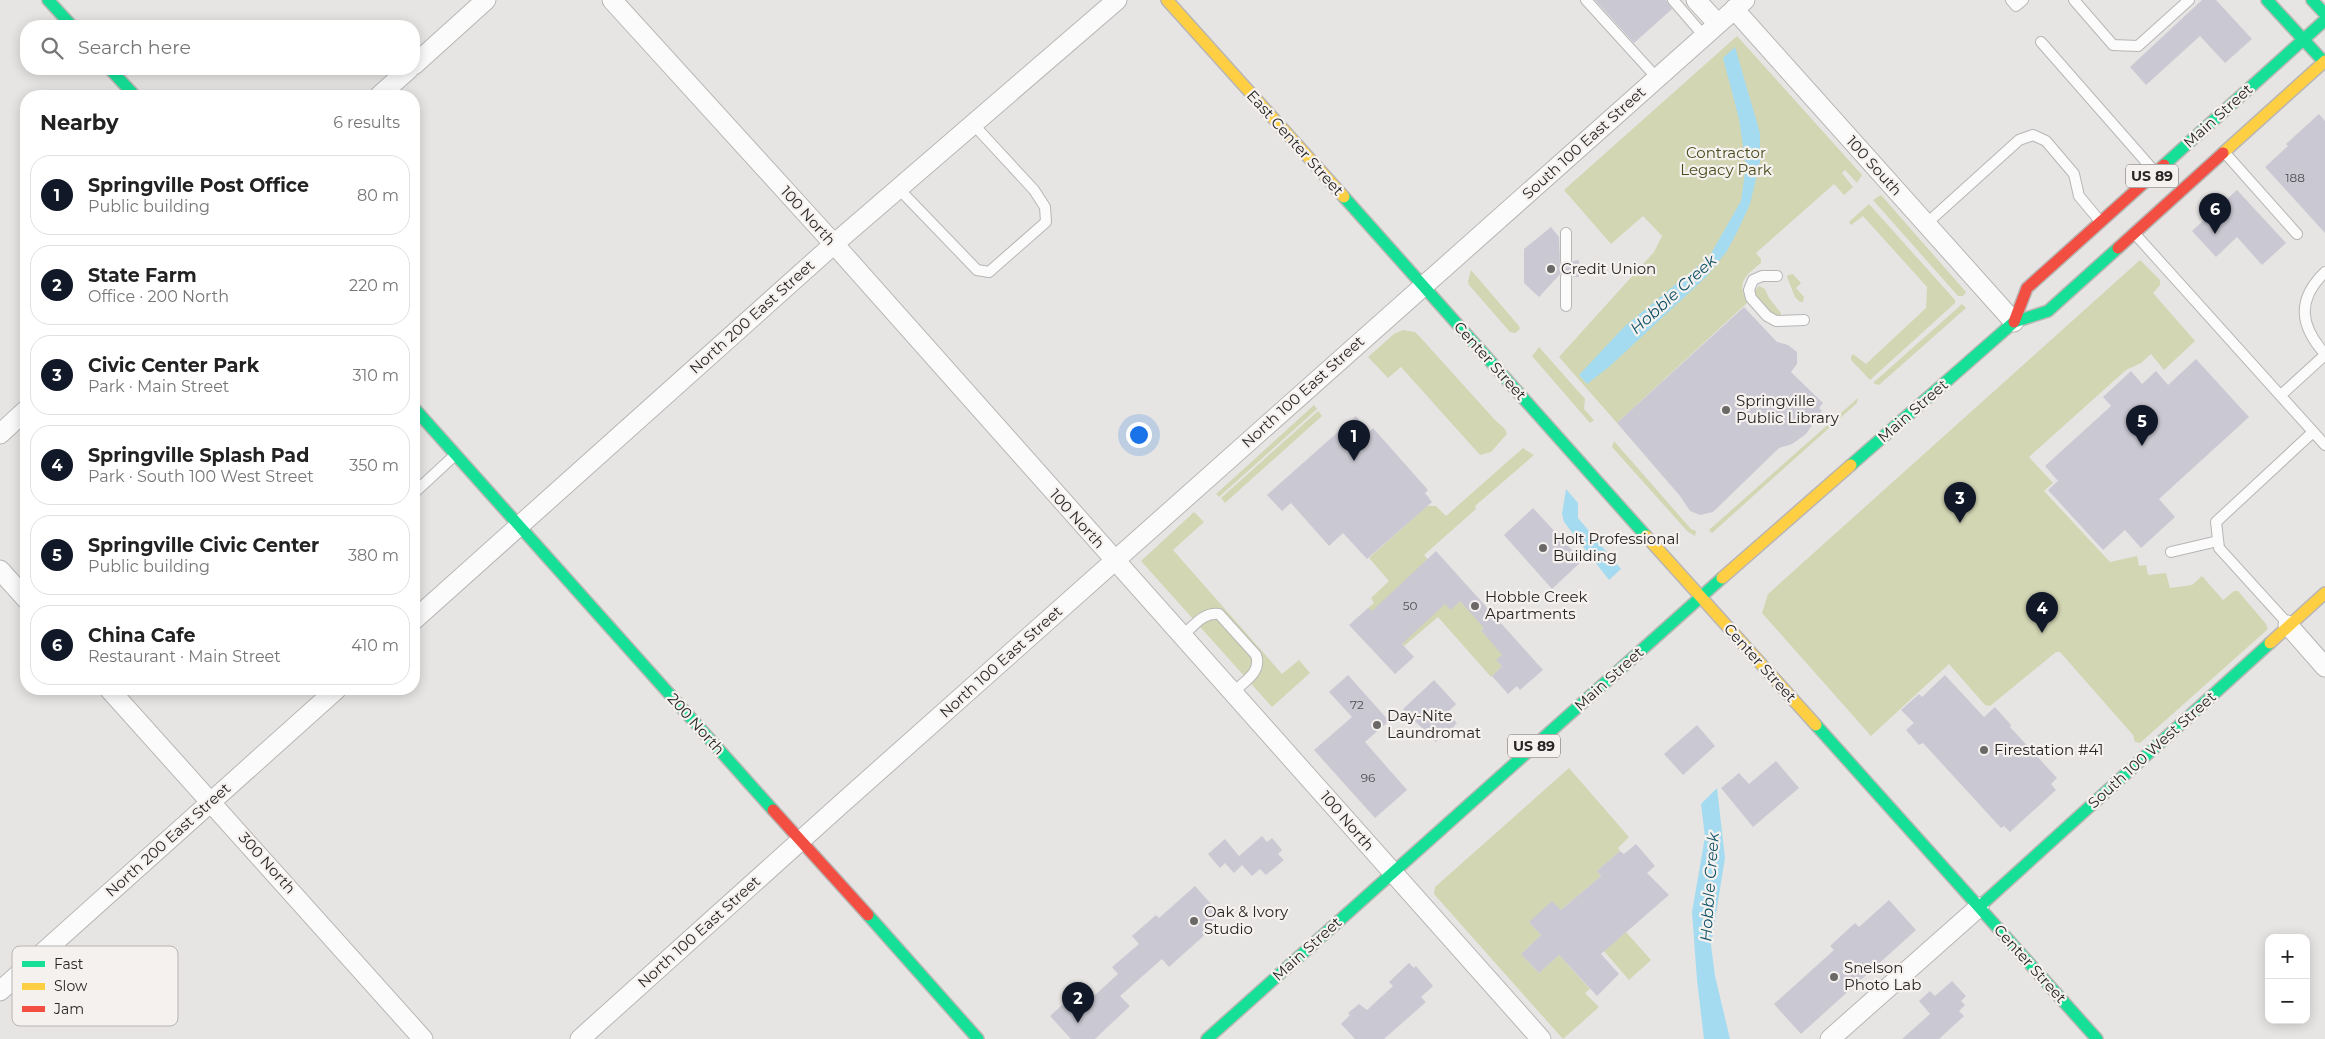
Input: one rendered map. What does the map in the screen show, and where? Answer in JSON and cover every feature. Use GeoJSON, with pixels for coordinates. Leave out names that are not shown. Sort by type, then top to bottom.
{"type":"FeatureCollection","features":[{"type":"Feature","properties":{"kind":"street"},"geometry":{"type":"LineString","coordinates":[[48,0],[66,20]]}},
{"type":"Feature","properties":{"kind":"street"},"geometry":{"type":"LineString","coordinates":[[420,60],[486,0]]}},
{"type":"Feature","properties":{"kind":"street","name":"100 North"},"geometry":{"type":"LineString","coordinates":[[612,0],[834,244],[1541,1039]]}},
{"type":"Feature","properties":{"kind":"street","name":"North 200 East Street"},"geometry":{"type":"LineString","coordinates":[[420,615],[834,244],[1117,0]]}},
{"type":"Feature","properties":{"kind":"street","name":"East Center Street"},"geometry":{"type":"LineString","coordinates":[[1167,0],[1423,286]]}},
{"type":"Feature","properties":{"kind":"street"},"geometry":{"type":"LineString","coordinates":[[1696,0],[1711,30]]}},
{"type":"Feature","properties":{"kind":"street"},"geometry":{"type":"LineString","coordinates":[[2267,0],[2325,62]]}},
{"type":"Feature","properties":{"kind":"street"},"geometry":{"type":"LineString","coordinates":[[2312,0],[2325,14]]}},
{"type":"Feature","properties":{"kind":"street","name":"South 100 East Street"},"geometry":{"type":"LineString","coordinates":[[1423,286],[1740,5]]}},
{"type":"Feature","properties":{"kind":"street","name":"100 South"},"geometry":{"type":"LineString","coordinates":[[1740,5],[1926,224],[2014,322]]}},
{"type":"Feature","properties":{"kind":"street","name":"Main Street"},"geometry":{"type":"LineString","coordinates":[[2014,322],[2027,288],[2325,20]]}},
{"type":"Feature","properties":{"kind":"street","name":"Main Street"},"geometry":{"type":"LineString","coordinates":[[1207,1039],[1701,597],[2014,322],[2048,311],[2325,62]]}},
{"type":"Feature","properties":{"kind":"street"},"geometry":{"type":"LineString","coordinates":[[116,75],[129,90]]}},
{"type":"Feature","properties":{"kind":"street"},"geometry":{"type":"LineString","coordinates":[[385,90],[402,75]]}},
{"type":"Feature","properties":{"kind":"street","name":"North 100 East Street"},"geometry":{"type":"LineString","coordinates":[[580,1039],[1423,286]]}},
{"type":"Feature","properties":{"kind":"street","name":"Center Street"},"geometry":{"type":"LineString","coordinates":[[1423,286],[2097,1039]]}},
{"type":"Feature","properties":{"kind":"street","name":"200 North"},"geometry":{"type":"LineString","coordinates":[[420,415],[978,1039]]}},
{"type":"Feature","properties":{"kind":"street"},"geometry":{"type":"LineString","coordinates":[[0,434],[20,416]]}},
{"type":"Feature","properties":{"kind":"street"},"geometry":{"type":"LineString","coordinates":[[0,570],[20,592]]}},
{"type":"Feature","properties":{"kind":"street","name":"South 100 West Street"},"geometry":{"type":"LineString","coordinates":[[1979,907],[2325,593]]}},
{"type":"Feature","properties":{"kind":"street"},"geometry":{"type":"LineString","coordinates":[[2288,625],[2325,667]]}},
{"type":"Feature","properties":{"kind":"street","name":"300 North"},"geometry":{"type":"LineString","coordinates":[[114,695],[211,801],[423,1039]]}},
{"type":"Feature","properties":{"kind":"street","name":"North 200 East Street"},"geometry":{"type":"LineString","coordinates":[[50,946],[330,695]]}},
{"type":"Feature","properties":{"kind":"street"},"geometry":{"type":"LineString","coordinates":[[1830,1039],[1979,907]]}},
{"type":"Feature","properties":{"kind":"street","name":"North 200 East Street"},"geometry":{"type":"LineString","coordinates":[[0,991],[12,980]]}},
{"type":"Feature","properties":{"kind":"lane"},"geometry":{"type":"LineString","coordinates":[[1586,0],[1657,78]]}},
{"type":"Feature","properties":{"kind":"lane"},"geometry":{"type":"LineString","coordinates":[[1673,0],[1711,30]]}},
{"type":"Feature","properties":{"kind":"lane"},"geometry":{"type":"LineString","coordinates":[[2011,0],[2016,6],[2023,0]]}},
{"type":"Feature","properties":{"kind":"lane"},"geometry":{"type":"LineString","coordinates":[[2074,0],[2113,45],[2138,46],[2189,0]]}},
{"type":"Feature","properties":{"kind":"lane"},"geometry":{"type":"LineString","coordinates":[[2041,42],[2156,172]]}},
{"type":"Feature","properties":{"kind":"lane"},"geometry":{"type":"LineString","coordinates":[[898,188],[977,270],[989,272],[1046,222],[1045,207],[1034,190],[973,124]]}},
{"type":"Feature","properties":{"kind":"lane"},"geometry":{"type":"LineString","coordinates":[[1926,224],[2019,140],[2033,135],[2046,141],[2074,174],[2078,196],[2101,222]]}},
{"type":"Feature","properties":{"kind":"lane"},"geometry":{"type":"LineString","coordinates":[[2224,152],[2298,234]]}},
{"type":"Feature","properties":{"kind":"lane"},"geometry":{"type":"LineString","coordinates":[[1566,233],[1566,261]]}},
{"type":"Feature","properties":{"kind":"lane"},"geometry":{"type":"LineString","coordinates":[[2134,233],[2325,445]]}},
{"type":"Feature","properties":{"kind":"lane"},"geometry":{"type":"LineString","coordinates":[[2281,395],[2325,355],[2311,338],[2306,320],[2306,299],[2314,282],[2325,272]]}},
{"type":"Feature","properties":{"kind":"lane"},"geometry":{"type":"LineString","coordinates":[[1776,276],[1762,276],[1753,280],[1749,290],[1751,298],[1767,316],[1776,321],[1804,320]]}},
{"type":"Feature","properties":{"kind":"lane"},"geometry":{"type":"LineString","coordinates":[[1566,277],[1566,306]]}},
{"type":"Feature","properties":{"kind":"lane"},"geometry":{"type":"LineString","coordinates":[[2288,625],[2219,548],[2216,522],[2313,432]]}},
{"type":"Feature","properties":{"kind":"lane"},"geometry":{"type":"LineString","coordinates":[[420,488],[456,455]]}},
{"type":"Feature","properties":{"kind":"lane"},"geometry":{"type":"LineString","coordinates":[[2171,552],[2218,541]]}},
{"type":"Feature","properties":{"kind":"lane"},"geometry":{"type":"LineString","coordinates":[[1183,635],[1210,613],[1219,614],[1256,654],[1259,662],[1256,670],[1232,692]]}},
{"type":"Feature","properties":{"kind":"green space","name":"Contractor Legacy Park"},"geometry":{"type":"Polygon","coordinates":[[[1737,36],[1862,175],[1857,183],[1845,170],[1842,173],[1853,187],[1844,195],[1834,184],[1756,253],[1761,259],[1761,263],[1751,271],[1742,284],[1742,290],[1748,302],[1617,423],[1559,357],[1654,252],[1662,236],[1643,216],[1611,244],[1564,190],[1737,36]]]}},
{"type":"Feature","properties":{"kind":"green space"},"geometry":{"type":"Polygon","coordinates":[[[1881,195],[1966,292],[1963,296],[1958,296],[1873,200],[1881,195]]]}},
{"type":"Feature","properties":{"kind":"green space"},"geometry":{"type":"Polygon","coordinates":[[[1869,204],[1955,300],[1955,303],[1870,380],[1851,360],[1851,357],[1853,354],[1866,364],[1926,308],[1927,287],[1863,216],[1851,225],[1849,222],[1869,204]]]}},
{"type":"Feature","properties":{"kind":"green space"},"geometry":{"type":"Polygon","coordinates":[[[2140,260],[2160,280],[2160,285],[2153,293],[2195,341],[2164,370],[2151,354],[2141,363],[2126,370],[2029,457],[2053,483],[2044,491],[2110,562],[2137,556],[2139,566],[2146,565],[2148,575],[2166,573],[2170,588],[2192,585],[2202,576],[2223,600],[2234,591],[2238,591],[2266,624],[2268,629],[2140,743],[2135,742],[2133,735],[2060,652],[2056,652],[1990,706],[1985,705],[1949,664],[1871,736],[1762,613],[1768,594],[2140,260]]]}},
{"type":"Feature","properties":{"kind":"green space"},"geometry":{"type":"Polygon","coordinates":[[[1471,270],[1519,326],[1520,329],[1515,333],[1510,332],[1469,285],[1468,281],[1471,270]]]}},
{"type":"Feature","properties":{"kind":"green space"},"geometry":{"type":"Polygon","coordinates":[[[1793,274],[1801,283],[1796,288],[1804,297],[1803,302],[1800,302],[1795,297],[1787,277],[1793,274]]]}},
{"type":"Feature","properties":{"kind":"green space"},"geometry":{"type":"Polygon","coordinates":[[[1759,286],[1765,289],[1769,298],[1781,313],[1781,316],[1773,314],[1755,295],[1755,291],[1759,286]]]}},
{"type":"Feature","properties":{"kind":"green space"},"geometry":{"type":"Polygon","coordinates":[[[1962,304],[1966,308],[1879,385],[1873,383],[1962,304]]]}},
{"type":"Feature","properties":{"kind":"green space"},"geometry":{"type":"Polygon","coordinates":[[[1403,330],[1415,332],[1505,429],[1507,434],[1491,452],[1480,455],[1401,367],[1388,378],[1368,357],[1394,334],[1403,330]]]}},
{"type":"Feature","properties":{"kind":"green space"},"geometry":{"type":"Polygon","coordinates":[[[1539,347],[1585,399],[1584,409],[1594,420],[1590,423],[1532,356],[1539,347]]]}},
{"type":"Feature","properties":{"kind":"green space"},"geometry":{"type":"Polygon","coordinates":[[[1858,398],[1857,403],[1712,533],[1709,530],[1858,398]]]}},
{"type":"Feature","properties":{"kind":"green space"},"geometry":{"type":"Polygon","coordinates":[[[1314,405],[1317,409],[1219,497],[1216,494],[1314,405]]]}},
{"type":"Feature","properties":{"kind":"green space"},"geometry":{"type":"Polygon","coordinates":[[[1318,411],[1322,416],[1225,503],[1221,498],[1318,411]]]}},
{"type":"Feature","properties":{"kind":"green space"},"geometry":{"type":"Polygon","coordinates":[[[1614,441],[1691,529],[1696,531],[1695,536],[1687,531],[1612,447],[1614,441]]]}},
{"type":"Feature","properties":{"kind":"green space"},"geometry":{"type":"Polygon","coordinates":[[[1523,448],[1534,455],[1475,506],[1476,509],[1424,555],[1442,575],[1451,609],[1460,601],[1487,625],[1481,630],[1488,638],[1507,650],[1497,660],[1502,666],[1491,677],[1438,617],[1404,646],[1368,608],[1374,603],[1371,598],[1389,581],[1369,558],[1427,506],[1436,506],[1446,516],[1523,448]]]}},
{"type":"Feature","properties":{"kind":"green space"},"geometry":{"type":"Polygon","coordinates":[[[1194,512],[1204,522],[1173,550],[1282,674],[1299,660],[1310,673],[1272,707],[1141,561],[1194,512]]]}},
{"type":"Feature","properties":{"kind":"green space"},"geometry":{"type":"Polygon","coordinates":[[[1569,768],[1629,837],[1618,848],[1620,851],[1597,871],[1601,876],[1561,910],[1529,922],[1541,935],[1521,954],[1539,973],[1559,955],[1590,989],[1585,993],[1599,1007],[1563,1039],[1434,894],[1435,887],[1569,768]]]}},
{"type":"Feature","properties":{"kind":"green space"},"geometry":{"type":"Polygon","coordinates":[[[1626,932],[1651,960],[1629,980],[1604,951],[1626,932]]]}},
{"type":"Feature","properties":{"kind":"water","name":"Hobble Creek"},"geometry":{"type":"Polygon","coordinates":[[[1735,47],[1760,133],[1760,162],[1750,204],[1727,251],[1707,276],[1610,366],[1587,384],[1579,375],[1625,326],[1709,257],[1741,201],[1746,165],[1739,119],[1723,58],[1735,47]]]}},
{"type":"Feature","properties":{"kind":"water"},"geometry":{"type":"Polygon","coordinates":[[[1566,489],[1578,503],[1578,518],[1621,569],[1609,580],[1564,522],[1562,514],[1566,489]]]}},
{"type":"Feature","properties":{"kind":"water","name":"Hobble Creek"},"geometry":{"type":"Polygon","coordinates":[[[1717,788],[1725,858],[1711,945],[1715,976],[1730,1039],[1704,1039],[1692,912],[1705,837],[1701,804],[1717,788]]]}},
{"type":"Feature","properties":{"kind":"building"},"geometry":{"type":"Polygon","coordinates":[[[1595,0],[1666,0],[1672,9],[1634,43],[1595,0]]]}},
{"type":"Feature","properties":{"kind":"building"},"geometry":{"type":"Polygon","coordinates":[[[2202,0],[2216,0],[2252,39],[2225,63],[2200,36],[2146,85],[2130,67],[2202,0]]]}},
{"type":"Feature","properties":{"kind":"building"},"geometry":{"type":"Polygon","coordinates":[[[2319,114],[2325,121],[2325,233],[2265,167],[2288,146],[2286,144],[2319,114]]]}},
{"type":"Feature","properties":{"kind":"building"},"geometry":{"type":"Polygon","coordinates":[[[2237,190],[2286,243],[2262,265],[2237,237],[2216,257],[2192,231],[2237,190]]]}},
{"type":"Feature","properties":{"kind":"building","name":"Credit Union"},"geometry":{"type":"Polygon","coordinates":[[[1551,227],[1559,237],[1560,264],[1566,268],[1572,265],[1573,261],[1579,260],[1579,277],[1573,277],[1570,271],[1563,271],[1539,297],[1524,283],[1524,249],[1551,227]]]}},
{"type":"Feature","properties":{"kind":"building","name":"Springville Public Library"},"geometry":{"type":"Polygon","coordinates":[[[1744,307],[1777,342],[1788,345],[1797,352],[1797,364],[1791,372],[1823,403],[1819,408],[1822,411],[1806,434],[1792,444],[1779,448],[1713,512],[1700,515],[1690,511],[1680,496],[1617,423],[1744,307]]]}},
{"type":"Feature","properties":{"kind":"building"},"geometry":{"type":"Polygon","coordinates":[[[2196,359],[2249,417],[2159,499],[2175,517],[2141,548],[2125,530],[2103,550],[2048,490],[2058,481],[2045,466],[2111,406],[2103,397],[2131,371],[2142,384],[2156,371],[2168,385],[2196,359]]]}},
{"type":"Feature","properties":{"kind":"building"},"geometry":{"type":"Polygon","coordinates":[[[1356,416],[1369,432],[1373,428],[1428,490],[1425,493],[1432,502],[1367,559],[1343,533],[1329,546],[1291,503],[1282,511],[1267,495],[1356,416]]]}},
{"type":"Feature","properties":{"kind":"building","name":"Holt Professional Building"},"geometry":{"type":"Polygon","coordinates":[[[1533,508],[1582,561],[1552,589],[1504,535],[1533,508]]]}},
{"type":"Feature","properties":{"kind":"building"},"geometry":{"type":"Polygon","coordinates":[[[1436,551],[1543,670],[1520,690],[1517,686],[1508,694],[1492,676],[1502,666],[1496,660],[1502,655],[1481,630],[1484,628],[1460,601],[1451,610],[1445,604],[1402,644],[1414,657],[1395,674],[1349,625],[1368,608],[1372,611],[1436,551]]]}},
{"type":"Feature","properties":{"kind":"building"},"geometry":{"type":"Polygon","coordinates":[[[1348,675],[1389,721],[1365,742],[1407,790],[1375,818],[1314,750],[1352,717],[1329,692],[1348,675]]]}},
{"type":"Feature","properties":{"kind":"building","name":"Firestation #41"},"geometry":{"type":"Polygon","coordinates":[[[1945,675],[1984,717],[1995,707],[2011,725],[2010,727],[2057,778],[2051,784],[2056,790],[2010,832],[2004,826],[2001,828],[1923,743],[1919,745],[1906,730],[1914,723],[1901,710],[1919,694],[1922,697],[1945,675]]]}},
{"type":"Feature","properties":{"kind":"building"},"geometry":{"type":"Polygon","coordinates":[[[1434,680],[1456,704],[1447,713],[1457,723],[1453,727],[1456,730],[1445,740],[1442,736],[1436,742],[1403,709],[1434,680]]]}},
{"type":"Feature","properties":{"kind":"building"},"geometry":{"type":"Polygon","coordinates":[[[1697,725],[1715,746],[1683,775],[1664,754],[1697,725]]]}},
{"type":"Feature","properties":{"kind":"building"},"geometry":{"type":"Polygon","coordinates":[[[1776,761],[1799,788],[1753,827],[1721,788],[1739,773],[1749,784],[1776,761]]]}},
{"type":"Feature","properties":{"kind":"building"},"geometry":{"type":"Polygon","coordinates":[[[1262,836],[1267,842],[1272,838],[1282,850],[1278,854],[1284,860],[1266,875],[1260,869],[1252,876],[1242,865],[1234,873],[1225,863],[1220,868],[1208,854],[1225,839],[1239,856],[1262,836]]]}},
{"type":"Feature","properties":{"kind":"building"},"geometry":{"type":"Polygon","coordinates":[[[1636,844],[1655,866],[1647,873],[1669,895],[1601,954],[1619,974],[1597,996],[1559,955],[1539,973],[1521,954],[1541,935],[1529,922],[1552,901],[1561,910],[1601,876],[1597,871],[1620,851],[1624,854],[1636,844]]]}},
{"type":"Feature","properties":{"kind":"building"},"geometry":{"type":"Polygon","coordinates":[[[1195,886],[1220,914],[1204,928],[1208,932],[1169,967],[1162,959],[1120,996],[1130,1006],[1095,1039],[1071,1039],[1050,1016],[1074,994],[1084,1005],[1118,974],[1112,967],[1139,944],[1132,936],[1156,915],[1159,918],[1195,886]]]}},
{"type":"Feature","properties":{"kind":"building","name":"Snelson Photo Lab"},"geometry":{"type":"Polygon","coordinates":[[[1889,900],[1916,930],[1801,1034],[1774,1004],[1834,950],[1830,946],[1855,923],[1859,927],[1889,900]]]}},
{"type":"Feature","properties":{"kind":"building"},"geometry":{"type":"Polygon","coordinates":[[[1409,963],[1414,968],[1416,966],[1433,986],[1421,997],[1426,1002],[1384,1039],[1355,1039],[1341,1024],[1350,1015],[1348,1013],[1359,1004],[1367,1010],[1393,986],[1389,982],[1409,963]]]}},
{"type":"Feature","properties":{"kind":"building"},"geometry":{"type":"Polygon","coordinates":[[[1952,981],[1966,996],[1961,1001],[1965,1005],[1959,1011],[1964,1016],[1939,1039],[1902,1039],[1930,1014],[1919,1001],[1930,991],[1935,996],[1952,981]]]}},
{"type":"Feature","properties":{"kind":"traffic: fast"},"geometry":{"type":"LineString","coordinates":[[48,0],[66,20]]}},
{"type":"Feature","properties":{"kind":"traffic: fast"},"geometry":{"type":"LineString","coordinates":[[2267,0],[2324,62]]}},
{"type":"Feature","properties":{"kind":"traffic: fast"},"geometry":{"type":"LineString","coordinates":[[2312,0],[2325,14]]}},
{"type":"Feature","properties":{"kind":"traffic: fast"},"geometry":{"type":"LineString","coordinates":[[2164,165],[2325,20]]}},
{"type":"Feature","properties":{"kind":"traffic: fast"},"geometry":{"type":"LineString","coordinates":[[116,75],[129,90]]}},
{"type":"Feature","properties":{"kind":"traffic: fast"},"geometry":{"type":"LineString","coordinates":[[1344,197],[1646,536]]}},
{"type":"Feature","properties":{"kind":"traffic: fast"},"geometry":{"type":"LineString","coordinates":[[1851,465],[2014,322],[2048,311],[2118,248]]}},
{"type":"Feature","properties":{"kind":"traffic: fast"},"geometry":{"type":"LineString","coordinates":[[420,415],[773,810]]}},
{"type":"Feature","properties":{"kind":"traffic: fast"},"geometry":{"type":"LineString","coordinates":[[1207,1039],[1722,578]]}},
{"type":"Feature","properties":{"kind":"traffic: fast"},"geometry":{"type":"LineString","coordinates":[[1979,907],[2270,643]]}},
{"type":"Feature","properties":{"kind":"traffic: fast"},"geometry":{"type":"LineString","coordinates":[[1816,725],[2097,1039]]}},
{"type":"Feature","properties":{"kind":"traffic: fast"},"geometry":{"type":"LineString","coordinates":[[868,915],[978,1039]]}},
{"type":"Feature","properties":{"kind":"traffic: slow"},"geometry":{"type":"LineString","coordinates":[[1167,0],[1344,197]]}},
{"type":"Feature","properties":{"kind":"traffic: slow"},"geometry":{"type":"LineString","coordinates":[[2223,153],[2325,61]]}},
{"type":"Feature","properties":{"kind":"traffic: slow"},"geometry":{"type":"LineString","coordinates":[[1722,578],[1851,465]]}},
{"type":"Feature","properties":{"kind":"traffic: slow"},"geometry":{"type":"LineString","coordinates":[[1646,536],[1816,725]]}},
{"type":"Feature","properties":{"kind":"traffic: slow"},"geometry":{"type":"LineString","coordinates":[[2270,643],[2325,593]]}},
{"type":"Feature","properties":{"kind":"traffic: jam"},"geometry":{"type":"LineString","coordinates":[[2118,248],[2223,153]]}},
{"type":"Feature","properties":{"kind":"traffic: jam"},"geometry":{"type":"LineString","coordinates":[[2014,322],[2027,288],[2164,165]]}},
{"type":"Feature","properties":{"kind":"traffic: jam"},"geometry":{"type":"LineString","coordinates":[[773,810],[868,915]]}},
{"type":"Feature","properties":{"kind":"place","name":"China Cafe"},"geometry":{"type":"Point","coordinates":[2215,234]}},
{"type":"Feature","properties":{"kind":"place","name":"Credit Union"},"geometry":{"type":"Point","coordinates":[1551,269]}},
{"type":"Feature","properties":{"kind":"place","name":"Springville Public Library"},"geometry":{"type":"Point","coordinates":[1726,410]}},
{"type":"Feature","properties":{"kind":"place","name":"Springville Civic Center"},"geometry":{"type":"Point","coordinates":[2142,446]}},
{"type":"Feature","properties":{"kind":"place","name":"Springville Post Office"},"geometry":{"type":"Point","coordinates":[1354,461]}},
{"type":"Feature","properties":{"kind":"place","name":"Civic Center Park"},"geometry":{"type":"Point","coordinates":[1960,523]}},
{"type":"Feature","properties":{"kind":"place","name":"Holt Professional Building"},"geometry":{"type":"Point","coordinates":[1543,548]}},
{"type":"Feature","properties":{"kind":"place","name":"Hobble Creek Apartments"},"geometry":{"type":"Point","coordinates":[1475,606]}},
{"type":"Feature","properties":{"kind":"place","name":"Springville Splash Pad"},"geometry":{"type":"Point","coordinates":[2042,633]}},
{"type":"Feature","properties":{"kind":"place","name":"Day-Nite Laundromat"},"geometry":{"type":"Point","coordinates":[1377,725]}},
{"type":"Feature","properties":{"kind":"place","name":"Firestation #41"},"geometry":{"type":"Point","coordinates":[1984,750]}},
{"type":"Feature","properties":{"kind":"place","name":"Oak & Ivory Studio"},"geometry":{"type":"Point","coordinates":[1194,921]}},
{"type":"Feature","properties":{"kind":"place","name":"Snelson Photo Lab"},"geometry":{"type":"Point","coordinates":[1834,977]}},
{"type":"Feature","properties":{"kind":"place","name":"State Farm"},"geometry":{"type":"Point","coordinates":[1078,1023]}}]}
